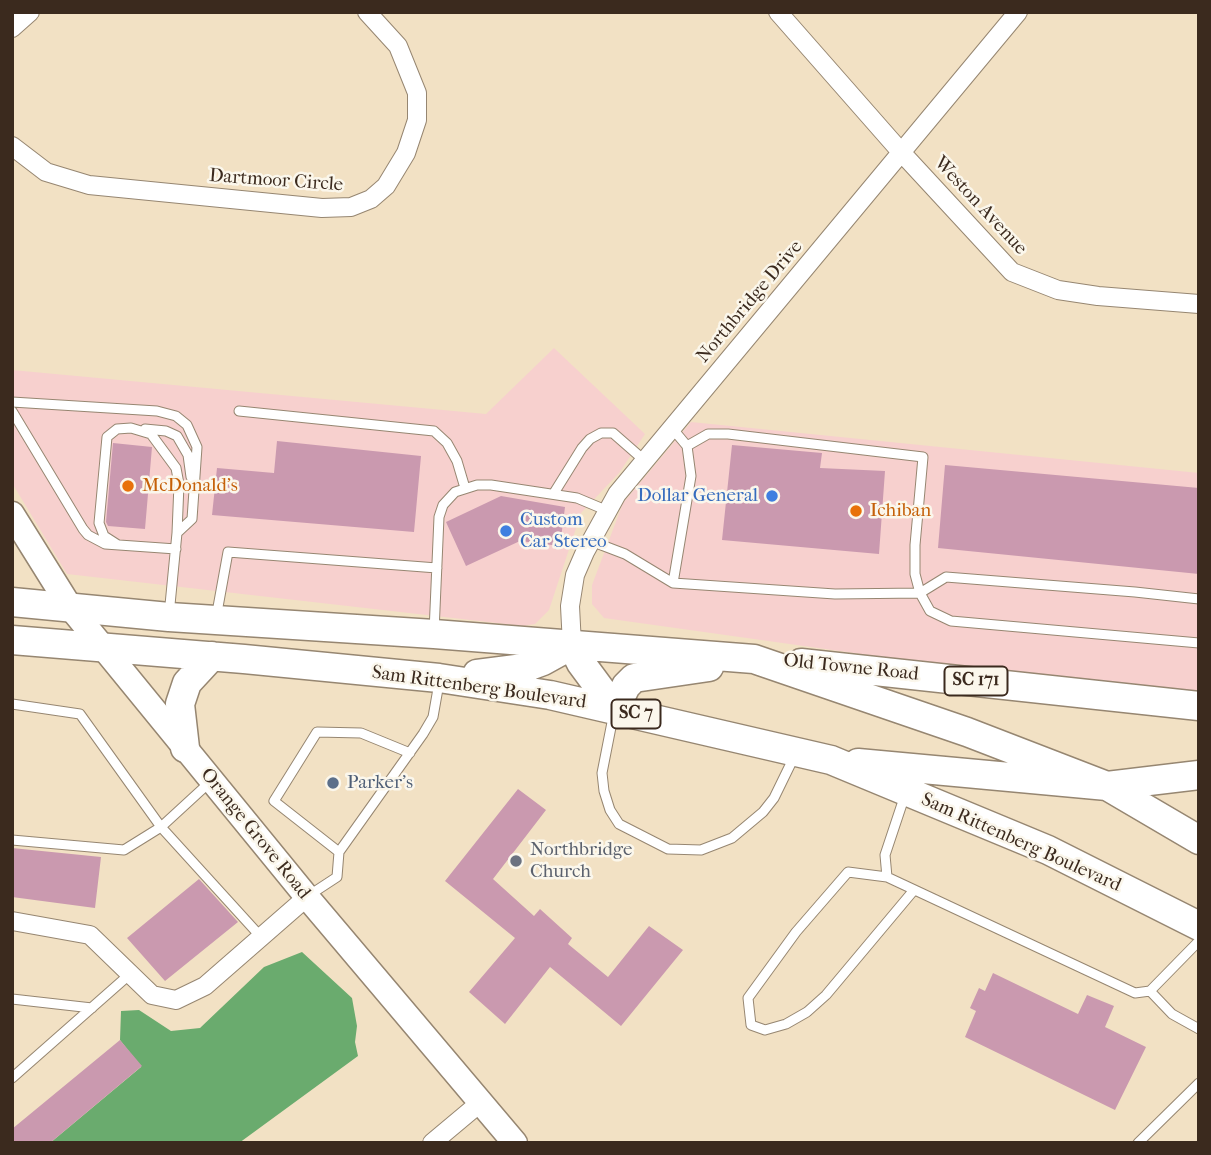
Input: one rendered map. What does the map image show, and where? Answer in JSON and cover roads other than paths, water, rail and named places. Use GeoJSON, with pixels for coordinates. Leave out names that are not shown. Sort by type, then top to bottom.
{"type":"FeatureCollection","features":[{"type":"Feature","properties":{"kind":"main road"},"geometry":{"type":"LineString","coordinates":[[12,602],[169,617],[754,659],[943,724],[1107,786],[1199,840]]}},
{"type":"Feature","properties":{"kind":"main road","name":"Sam Rittenberg Boulevard"},"geometry":{"type":"LineString","coordinates":[[12,640],[439,678],[550,695],[831,760],[1048,850],[1199,926]]}},
{"type":"Feature","properties":{"kind":"main road"},"geometry":{"type":"LineString","coordinates":[[439,678],[524,668],[543,662],[572,645]]}},
{"type":"Feature","properties":{"kind":"main road"},"geometry":{"type":"LineString","coordinates":[[572,645],[581,663],[615,709],[626,686],[634,678],[754,659]]}},
{"type":"Feature","properties":{"kind":"main road"},"geometry":{"type":"LineString","coordinates":[[185,748],[180,704],[187,683],[212,656]]}},
{"type":"Feature","properties":{"kind":"main road","name":"Old Towne Road"},"geometry":{"type":"LineString","coordinates":[[754,659],[1199,706]]}},
{"type":"Feature","properties":{"kind":"main road"},"geometry":{"type":"LineString","coordinates":[[831,760],[1107,786],[1199,775]]}},
{"type":"Feature","properties":{"kind":"street"},"geometry":{"type":"LineString","coordinates":[[12,28],[30,12]]}},
{"type":"Feature","properties":{"kind":"street","name":"Dartmoor Circle"},"geometry":{"type":"LineString","coordinates":[[12,146],[46,172],[89,185],[322,208],[351,207],[371,199],[386,186],[406,153],[417,120],[417,93],[398,46],[367,12]]}},
{"type":"Feature","properties":{"kind":"street","name":"Weston Avenue"},"geometry":{"type":"LineString","coordinates":[[778,12],[901,152],[1012,272],[1058,290],[1199,304]]}},
{"type":"Feature","properties":{"kind":"street","name":"Northbridge Drive"},"geometry":{"type":"LineString","coordinates":[[572,645],[570,606],[575,575],[617,494],[1018,12]]}},
{"type":"Feature","properties":{"kind":"street","name":"Orange Grove Road"},"geometry":{"type":"LineString","coordinates":[[12,514],[70,607],[306,897],[515,1143]]}},
{"type":"Feature","properties":{"kind":"street"},"geometry":{"type":"LineString","coordinates":[[12,920],[90,935],[152,995],[176,1000],[205,986],[306,897]]}},
{"type":"Feature","properties":{"kind":"street"},"geometry":{"type":"LineString","coordinates":[[432,1143],[481,1102]]}},
{"type":"Feature","properties":{"kind":"lane"},"geometry":{"type":"LineString","coordinates":[[12,402],[158,411],[176,416],[187,425],[197,447],[192,519],[177,533]]}},
{"type":"Feature","properties":{"kind":"lane"},"geometry":{"type":"LineString","coordinates":[[12,411],[83,529],[96,541],[176,549]]}},
{"type":"Feature","properties":{"kind":"lane"},"geometry":{"type":"LineString","coordinates":[[239,411],[434,432],[447,443],[457,461],[465,488]]}},
{"type":"Feature","properties":{"kind":"lane"},"geometry":{"type":"LineString","coordinates":[[131,428],[151,434],[176,468],[179,484],[177,533],[169,617]]}},
{"type":"Feature","properties":{"kind":"lane"},"geometry":{"type":"LineString","coordinates":[[672,428],[687,446],[691,476],[673,583]]}},
{"type":"Feature","properties":{"kind":"lane"},"geometry":{"type":"LineString","coordinates":[[118,545],[104,536],[99,523],[107,437],[117,429],[166,431],[177,436],[188,455],[190,466],[187,524]]}},
{"type":"Feature","properties":{"kind":"lane"},"geometry":{"type":"LineString","coordinates":[[554,494],[582,449],[590,439],[601,433],[613,433],[645,461]]}},
{"type":"Feature","properties":{"kind":"lane"},"geometry":{"type":"LineString","coordinates":[[687,446],[708,435],[728,434],[923,457],[915,574],[920,593],[930,611],[951,621],[1199,643]]}},
{"type":"Feature","properties":{"kind":"lane"},"geometry":{"type":"LineString","coordinates":[[433,634],[439,517],[443,505],[455,492],[491,485],[583,500],[608,510]]}},
{"type":"Feature","properties":{"kind":"lane"},"geometry":{"type":"LineString","coordinates":[[591,541],[625,554],[673,583],[835,594],[920,593],[946,576],[1199,599]]}},
{"type":"Feature","properties":{"kind":"lane"},"geometry":{"type":"LineString","coordinates":[[216,620],[228,552],[437,568]]}},
{"type":"Feature","properties":{"kind":"lane"},"geometry":{"type":"LineString","coordinates":[[306,897],[337,877],[339,852],[433,717],[439,678]]}},
{"type":"Feature","properties":{"kind":"lane"},"geometry":{"type":"LineString","coordinates":[[12,704],[80,714],[161,827],[261,937]]}},
{"type":"Feature","properties":{"kind":"lane"},"geometry":{"type":"LineString","coordinates":[[615,709],[602,773],[606,800],[614,818],[620,824],[668,849],[701,850],[732,838],[763,812],[774,798],[797,752]]}},
{"type":"Feature","properties":{"kind":"lane"},"geometry":{"type":"LineString","coordinates":[[339,852],[274,801],[317,732],[361,733],[410,753]]}},
{"type":"Feature","properties":{"kind":"lane"},"geometry":{"type":"LineString","coordinates":[[12,840],[124,850],[161,827],[211,780]]}},
{"type":"Feature","properties":{"kind":"lane"},"geometry":{"type":"LineString","coordinates":[[887,877],[885,855],[906,791]]}},
{"type":"Feature","properties":{"kind":"lane"},"geometry":{"type":"LineString","coordinates":[[914,890],[826,995],[807,1012],[786,1024],[765,1030],[751,1025],[748,998],[796,932],[848,872],[887,877],[1135,993],[1150,991],[1199,941]]}},
{"type":"Feature","properties":{"kind":"lane"},"geometry":{"type":"LineString","coordinates":[[12,1079],[130,974]]}},
{"type":"Feature","properties":{"kind":"lane"},"geometry":{"type":"LineString","coordinates":[[1150,991],[1172,1014],[1199,1029]]}},
{"type":"Feature","properties":{"kind":"lane"},"geometry":{"type":"LineString","coordinates":[[12,999],[92,1007]]}},
{"type":"Feature","properties":{"kind":"lane"},"geometry":{"type":"LineString","coordinates":[[1139,1143],[1199,1083]]}},
{"type":"Feature","properties":{"kind":"place","name":"McDonald's"},"geometry":{"type":"Point","coordinates":[128,486]}},
{"type":"Feature","properties":{"kind":"place","name":"Dollar General"},"geometry":{"type":"Point","coordinates":[772,496]}},
{"type":"Feature","properties":{"kind":"place","name":"Ichiban"},"geometry":{"type":"Point","coordinates":[856,511]}},
{"type":"Feature","properties":{"kind":"place","name":"Custom Car Stereo"},"geometry":{"type":"Point","coordinates":[506,531]}},
{"type":"Feature","properties":{"kind":"place","name":"Parker's"},"geometry":{"type":"Point","coordinates":[333,783]}},
{"type":"Feature","properties":{"kind":"place","name":"Northbridge Church"},"geometry":{"type":"Point","coordinates":[516,861]}}]}
